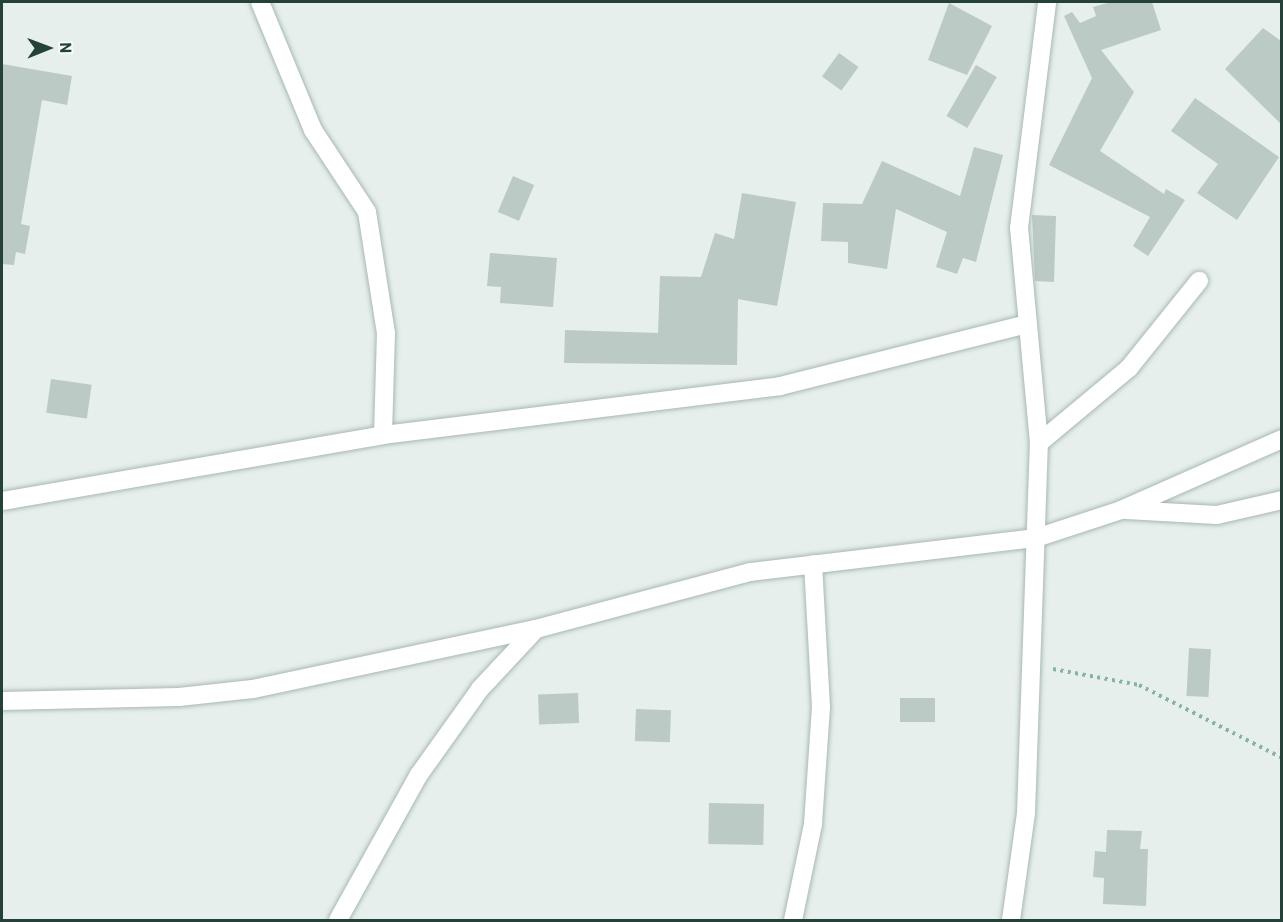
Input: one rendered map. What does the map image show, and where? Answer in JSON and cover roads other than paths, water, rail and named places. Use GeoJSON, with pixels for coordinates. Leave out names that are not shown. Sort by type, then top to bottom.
{"type":"FeatureCollection","features":[{"type":"Feature","properties":{"kind":"street"},"geometry":{"type":"LineString","coordinates":[[260,2],[313,130],[368,212],[386,333],[383,435]]}},
{"type":"Feature","properties":{"kind":"street"},"geometry":{"type":"LineString","coordinates":[[1011,921],[1026,813],[1040,443],[1026,324],[1019,228],[1047,2]]}},
{"type":"Feature","properties":{"kind":"street"},"geometry":{"type":"LineString","coordinates":[[1040,443],[1130,368],[1198,281]]}},
{"type":"Feature","properties":{"kind":"street"},"geometry":{"type":"LineString","coordinates":[[2,501],[383,435],[780,386],[1026,324]]}},
{"type":"Feature","properties":{"kind":"street"},"geometry":{"type":"LineString","coordinates":[[2,701],[179,697],[253,689],[536,629],[750,572],[1036,538],[1121,510],[1281,439]]}},
{"type":"Feature","properties":{"kind":"street"},"geometry":{"type":"LineString","coordinates":[[1121,510],[1217,515],[1281,500]]}},
{"type":"Feature","properties":{"kind":"street"},"geometry":{"type":"LineString","coordinates":[[793,921],[813,824],[821,707],[813,564]]}},
{"type":"Feature","properties":{"kind":"street"},"geometry":{"type":"LineString","coordinates":[[338,921],[418,776],[480,689],[536,629]]}}]}
